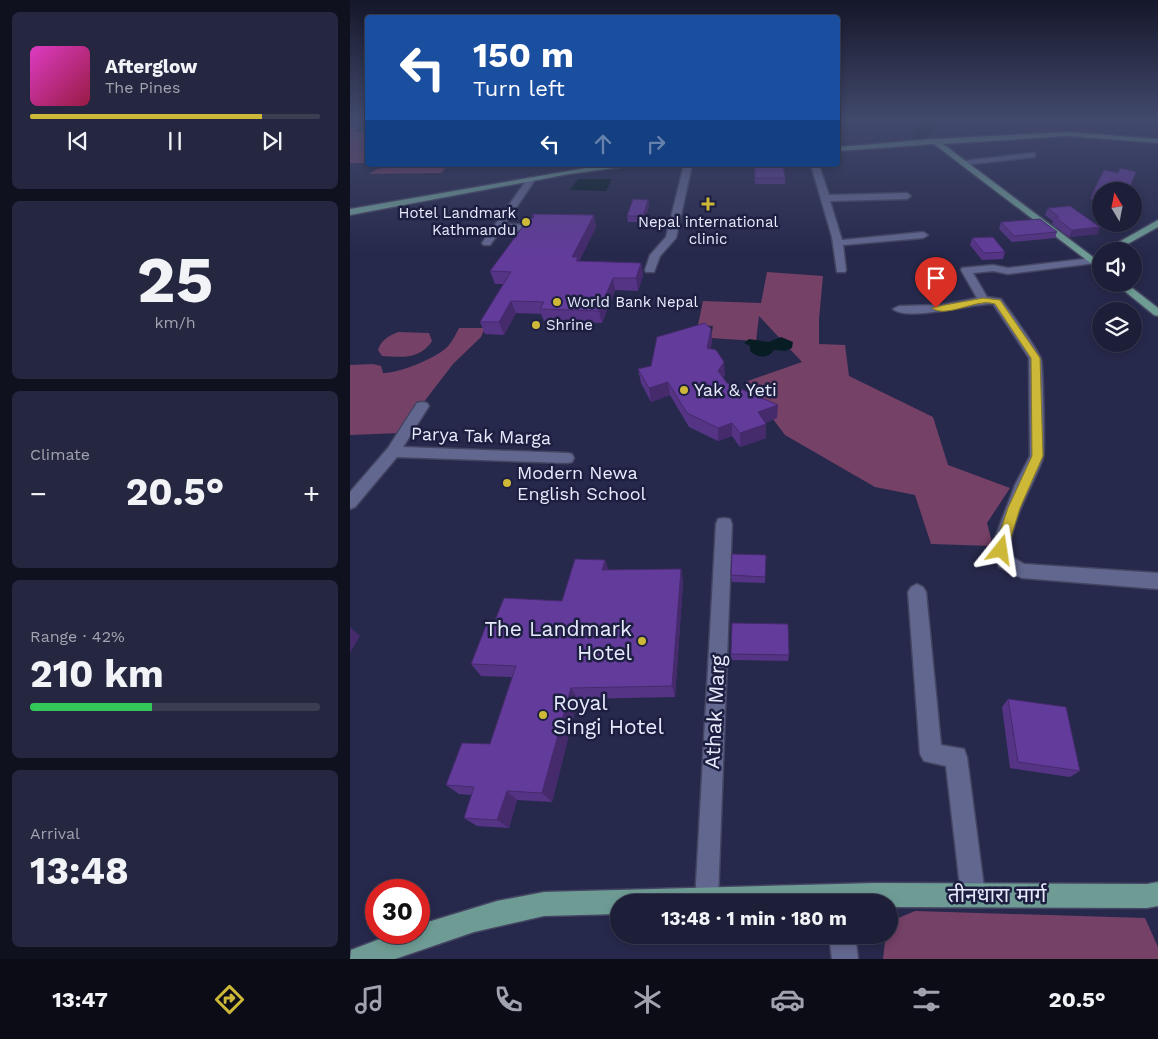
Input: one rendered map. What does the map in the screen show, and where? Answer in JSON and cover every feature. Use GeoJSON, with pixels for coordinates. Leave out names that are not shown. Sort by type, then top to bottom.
{"type":"FeatureCollection","features":[{"type":"Feature","properties":{"kind":"main road"},"geometry":{"type":"LineString","coordinates":[[964,164],[1092,254]]}},
{"type":"Feature","properties":{"kind":"main road"},"geometry":{"type":"LineString","coordinates":[[352,212],[609,167]]}},
{"type":"Feature","properties":{"kind":"main road"},"geometry":{"type":"LineString","coordinates":[[1124,242],[1158,223]]}},
{"type":"Feature","properties":{"kind":"main road"},"geometry":{"type":"LineString","coordinates":[[1131,292],[1158,314]]}},
{"type":"Feature","properties":{"kind":"main road","name":"तीनधारा मार्ग"},"geometry":{"type":"LineString","coordinates":[[898,897],[972,895],[1147,896],[1158,894]]}},
{"type":"Feature","properties":{"kind":"main road","name":"तीनधारा मार्ग"},"geometry":{"type":"LineString","coordinates":[[360,959],[473,918],[510,908],[544,904],[610,902]]}},
{"type":"Feature","properties":{"kind":"street"},"geometry":{"type":"LineString","coordinates":[[650,270],[655,255],[671,238],[688,167]]}},
{"type":"Feature","properties":{"kind":"street"},"geometry":{"type":"LineString","coordinates":[[816,167],[838,243],[841,270]]}},
{"type":"Feature","properties":{"kind":"street"},"geometry":{"type":"LineString","coordinates":[[487,243],[531,180]]}},
{"type":"Feature","properties":{"kind":"street"},"geometry":{"type":"LineString","coordinates":[[826,198],[907,196]]}},
{"type":"Feature","properties":{"kind":"street"},"geometry":{"type":"LineString","coordinates":[[498,227],[531,228]]}},
{"type":"Feature","properties":{"kind":"street"},"geometry":{"type":"LineString","coordinates":[[838,243],[923,235]]}},
{"type":"Feature","properties":{"kind":"street"},"geometry":{"type":"LineString","coordinates":[[983,300],[966,270],[993,268],[1008,271],[1092,259]]}},
{"type":"Feature","properties":{"kind":"street"},"geometry":{"type":"LineString","coordinates":[[899,309],[917,310],[955,307],[983,300],[997,301],[1035,358],[1037,456],[1020,492],[1002,540],[1001,550],[1005,562],[1022,570],[1032,572],[1158,580]]}},
{"type":"Feature","properties":{"kind":"street"},"geometry":{"type":"LineString","coordinates":[[350,503],[393,452],[422,406]]}},
{"type":"Feature","properties":{"kind":"street","name":"Parya Tak Marga"},"geometry":{"type":"LineString","coordinates":[[393,452],[566,458]]}},
{"type":"Feature","properties":{"kind":"street","name":"Athak Marg"},"geometry":{"type":"LineString","coordinates":[[706,894],[724,524]]}},
{"type":"Feature","properties":{"kind":"street"},"geometry":{"type":"LineString","coordinates":[[917,592],[931,754],[956,757],[972,895]]}},
{"type":"Feature","properties":{"kind":"street"},"geometry":{"type":"LineString","coordinates":[[843,944],[845,959]]}},
{"type":"Feature","properties":{"kind":"shaded area"},"geometry":{"type":"Polygon","coordinates":[[[389,167],[446,167],[441,173],[369,174],[377,169],[389,167]]]}},
{"type":"Feature","properties":{"kind":"shaded area"},"geometry":{"type":"Polygon","coordinates":[[[767,272],[823,276],[819,344],[845,345],[849,376],[933,417],[948,465],[1010,488],[987,523],[993,546],[931,544],[915,495],[875,487],[785,435],[745,382],[802,362],[759,316],[756,341],[711,338],[713,326],[698,325],[703,301],[761,303],[767,272]]]}},
{"type":"Feature","properties":{"kind":"shaded area"},"geometry":{"type":"Polygon","coordinates":[[[459,328],[485,328],[481,337],[453,364],[400,433],[350,435],[350,365],[373,364],[381,366],[383,373],[408,368],[444,350],[452,341],[459,328]]]}},
{"type":"Feature","properties":{"kind":"shaded area"},"geometry":{"type":"Polygon","coordinates":[[[398,332],[429,333],[432,341],[422,352],[410,356],[382,356],[378,350],[383,341],[398,332]]]}},
{"type":"Feature","properties":{"kind":"shaded area"},"geometry":{"type":"Polygon","coordinates":[[[915,911],[1145,918],[1158,947],[1158,959],[883,959],[885,944],[898,944],[898,918],[915,911]]]}},
{"type":"Feature","properties":{"kind":"water"},"geometry":{"type":"Polygon","coordinates":[[[578,179],[612,179],[606,191],[570,190],[578,179]]]}},
{"type":"Feature","properties":{"kind":"water"},"geometry":{"type":"Polygon","coordinates":[[[781,337],[793,342],[792,348],[785,351],[774,350],[766,356],[759,356],[753,353],[750,351],[750,346],[744,343],[749,339],[769,342],[781,337]]]}},
{"type":"Feature","properties":{"kind":"building"},"geometry":{"type":"Polygon","coordinates":[[[755,167],[783,167],[785,178],[755,178],[755,167]]]}},
{"type":"Feature","properties":{"kind":"building"},"geometry":{"type":"Polygon","coordinates":[[[1120,168],[1136,172],[1132,182],[1098,182],[1104,170],[1118,173],[1120,168]]]}},
{"type":"Feature","properties":{"kind":"building"},"geometry":{"type":"Polygon","coordinates":[[[633,199],[648,200],[643,216],[627,216],[633,199]]]}},
{"type":"Feature","properties":{"kind":"building"},"geometry":{"type":"Polygon","coordinates":[[[1070,206],[1092,221],[1092,228],[1072,230],[1055,217],[1059,217],[1048,208],[1070,206]]]}},
{"type":"Feature","properties":{"kind":"building"},"geometry":{"type":"Polygon","coordinates":[[[532,214],[594,215],[572,257],[578,257],[576,261],[641,263],[636,278],[613,278],[599,311],[540,309],[544,302],[511,301],[499,322],[480,322],[511,272],[490,271],[527,221],[534,217],[532,214]]]}},
{"type":"Feature","properties":{"kind":"building"},"geometry":{"type":"Polygon","coordinates":[[[1040,219],[1057,232],[1014,236],[1001,222],[1040,219]]]}},
{"type":"Feature","properties":{"kind":"building"},"geometry":{"type":"Polygon","coordinates":[[[993,237],[1005,252],[984,253],[972,238],[993,237]]]}},
{"type":"Feature","properties":{"kind":"building","name":"Yak & Yeti"},"geometry":{"type":"Polygon","coordinates":[[[705,323],[711,329],[707,348],[716,350],[724,362],[718,371],[727,383],[778,405],[758,412],[766,424],[740,433],[732,423],[718,428],[687,413],[668,382],[649,388],[638,369],[651,366],[657,337],[705,323]]]}},
{"type":"Feature","properties":{"kind":"building"},"geometry":{"type":"Polygon","coordinates":[[[732,554],[766,555],[765,577],[731,575],[732,554]]]}},
{"type":"Feature","properties":{"kind":"building"},"geometry":{"type":"Polygon","coordinates":[[[575,559],[605,560],[602,570],[681,569],[672,686],[571,688],[542,793],[507,791],[497,820],[464,818],[474,787],[446,785],[462,743],[490,744],[516,666],[471,664],[487,623],[494,623],[504,598],[562,601],[575,559]]]}},
{"type":"Feature","properties":{"kind":"building"},"geometry":{"type":"Polygon","coordinates":[[[732,623],[788,624],[789,655],[731,654],[732,623]]]}},
{"type":"Feature","properties":{"kind":"building"},"geometry":{"type":"Polygon","coordinates":[[[1008,699],[1066,707],[1080,771],[1018,762],[1008,699]]]}},
{"type":"Feature","properties":{"kind":"place","name":"Nepal international clinic"},"geometry":{"type":"Point","coordinates":[708,204]}},
{"type":"Feature","properties":{"kind":"place","name":"Hotel Landmark Kathmandu"},"geometry":{"type":"Point","coordinates":[526,222]}},
{"type":"Feature","properties":{"kind":"place","name":"World Bank Nepal"},"geometry":{"type":"Point","coordinates":[557,302]}},
{"type":"Feature","properties":{"kind":"place","name":"Shrine"},"geometry":{"type":"Point","coordinates":[536,325]}},
{"type":"Feature","properties":{"kind":"place","name":"Yak & Yeti"},"geometry":{"type":"Point","coordinates":[684,390]}},
{"type":"Feature","properties":{"kind":"place","name":"Modern Newa English School"},"geometry":{"type":"Point","coordinates":[507,483]}},
{"type":"Feature","properties":{"kind":"place","name":"The Landmark Hotel"},"geometry":{"type":"Point","coordinates":[642,641]}},
{"type":"Feature","properties":{"kind":"place","name":"Royal Singi Hotel"},"geometry":{"type":"Point","coordinates":[543,715]}},
{"type":"Feature","properties":{"kind":"route"},"geometry":{"type":"LineString","coordinates":[[936,308],[955,307],[983,300],[997,301],[1035,358],[1037,456],[1014,508],[1002,540],[1001,550]]}}]}
